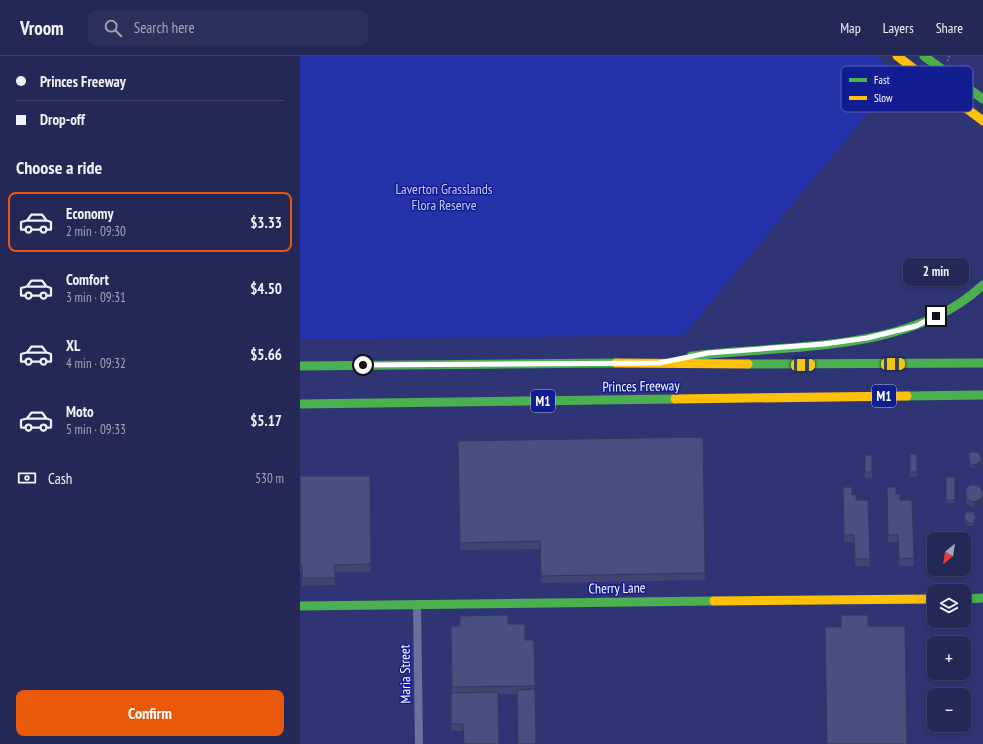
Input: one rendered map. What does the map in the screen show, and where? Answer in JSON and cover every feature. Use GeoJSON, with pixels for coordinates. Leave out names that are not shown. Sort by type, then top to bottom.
{"type":"FeatureCollection","features":[{"type":"Feature","properties":{"kind":"main road"},"geometry":{"type":"LineString","coordinates":[[897,56],[911,66]]}},
{"type":"Feature","properties":{"kind":"main road"},"geometry":{"type":"LineString","coordinates":[[916,66],[920,56]]}},
{"type":"Feature","properties":{"kind":"main road"},"geometry":{"type":"LineString","coordinates":[[918,66],[929,57],[941,66]]}},
{"type":"Feature","properties":{"kind":"main road"},"geometry":{"type":"LineString","coordinates":[[973,91],[983,99]]}},
{"type":"Feature","properties":{"kind":"main road"},"geometry":{"type":"LineString","coordinates":[[971,112],[983,121]]}},
{"type":"Feature","properties":{"kind":"main road"},"geometry":{"type":"LineString","coordinates":[[659,363],[708,353],[824,344],[889,333],[916,326],[936,316],[951,308],[983,285]]}},
{"type":"Feature","properties":{"kind":"main road","name":"Princes Freeway"},"geometry":{"type":"LineString","coordinates":[[300,366],[659,363],[803,365],[983,363]]}},
{"type":"Feature","properties":{"kind":"main road","name":"Princes Freeway"},"geometry":{"type":"LineString","coordinates":[[300,404],[983,395]]}},
{"type":"Feature","properties":{"kind":"main road"},"geometry":{"type":"LineString","coordinates":[[785,398],[983,400]]}},
{"type":"Feature","properties":{"kind":"main road"},"geometry":{"type":"LineString","coordinates":[[971,599],[983,598]]}},
{"type":"Feature","properties":{"kind":"main road","name":"Cherry Lane"},"geometry":{"type":"LineString","coordinates":[[300,606],[927,599]]}},
{"type":"Feature","properties":{"kind":"street","name":"Maria Street"},"geometry":{"type":"LineString","coordinates":[[417,604],[419,744]]}},
{"type":"Feature","properties":{"kind":"green space","name":"Laverton Grasslands Flora Reserve"},"geometry":{"type":"Polygon","coordinates":[[[300,56],[875,56],[888,66],[841,66],[841,112],[869,112],[684,335],[300,340],[300,56]]]}},
{"type":"Feature","properties":{"kind":"building"},"geometry":{"type":"Polygon","coordinates":[[[703,437],[705,573],[541,576],[540,541],[460,543],[458,441],[703,437]]]}},
{"type":"Feature","properties":{"kind":"building"},"geometry":{"type":"Polygon","coordinates":[[[971,452],[978,452],[982,458],[981,461],[975,465],[971,464],[969,461],[969,454],[971,452]]]}},
{"type":"Feature","properties":{"kind":"building"},"geometry":{"type":"Polygon","coordinates":[[[910,454],[917,454],[917,472],[910,472],[910,454]]]}},
{"type":"Feature","properties":{"kind":"building"},"geometry":{"type":"Polygon","coordinates":[[[865,455],[872,455],[872,472],[865,472],[865,455]]]}},
{"type":"Feature","properties":{"kind":"building"},"geometry":{"type":"Polygon","coordinates":[[[300,476],[370,476],[371,564],[334,565],[335,578],[302,578],[302,565],[300,565],[300,476]]]}},
{"type":"Feature","properties":{"kind":"building"},"geometry":{"type":"Polygon","coordinates":[[[946,477],[955,477],[955,500],[946,500],[946,477]]]}},
{"type":"Feature","properties":{"kind":"building"},"geometry":{"type":"Polygon","coordinates":[[[970,485],[979,485],[983,492],[982,498],[974,502],[966,498],[966,488],[970,485]]]}},
{"type":"Feature","properties":{"kind":"building"},"geometry":{"type":"Polygon","coordinates":[[[843,487],[852,487],[852,495],[856,494],[856,500],[868,500],[870,559],[855,559],[854,535],[844,535],[843,487]]]}},
{"type":"Feature","properties":{"kind":"building"},"geometry":{"type":"Polygon","coordinates":[[[887,487],[896,487],[896,494],[900,494],[900,500],[912,500],[914,558],[899,559],[898,535],[888,535],[887,487]]]}},
{"type":"Feature","properties":{"kind":"building"},"geometry":{"type":"Polygon","coordinates":[[[967,512],[973,512],[976,517],[973,523],[967,523],[964,517],[967,512]]]}},
{"type":"Feature","properties":{"kind":"building"},"geometry":{"type":"Polygon","coordinates":[[[508,615],[508,624],[525,624],[525,640],[534,640],[535,686],[452,687],[451,626],[460,626],[460,616],[508,615]]]}},
{"type":"Feature","properties":{"kind":"building"},"geometry":{"type":"Polygon","coordinates":[[[841,615],[868,615],[868,626],[905,626],[907,744],[827,744],[825,627],[841,627],[841,615]]]}},
{"type":"Feature","properties":{"kind":"building"},"geometry":{"type":"Polygon","coordinates":[[[535,689],[536,744],[518,744],[517,690],[535,689]]]}},
{"type":"Feature","properties":{"kind":"building"},"geometry":{"type":"Polygon","coordinates":[[[498,692],[499,744],[464,744],[463,724],[451,724],[451,693],[498,692]]]}},
{"type":"Feature","properties":{"kind":"traffic: fast"},"geometry":{"type":"LineString","coordinates":[[924,56],[938,66]]}},
{"type":"Feature","properties":{"kind":"traffic: fast"},"geometry":{"type":"LineString","coordinates":[[973,92],[983,99]]}},
{"type":"Feature","properties":{"kind":"traffic: fast"},"geometry":{"type":"LineString","coordinates":[[691,356],[805,347],[883,335],[919,324],[953,308],[983,285]]}},
{"type":"Feature","properties":{"kind":"traffic: fast"},"geometry":{"type":"LineString","coordinates":[[300,366],[616,363]]}},
{"type":"Feature","properties":{"kind":"traffic: fast"},"geometry":{"type":"LineString","coordinates":[[748,364],[983,363]]}},
{"type":"Feature","properties":{"kind":"traffic: fast"},"geometry":{"type":"LineString","coordinates":[[907,396],[983,395]]}},
{"type":"Feature","properties":{"kind":"traffic: fast"},"geometry":{"type":"LineString","coordinates":[[300,404],[675,399]]}},
{"type":"Feature","properties":{"kind":"traffic: fast"},"geometry":{"type":"LineString","coordinates":[[971,599],[983,598]]}},
{"type":"Feature","properties":{"kind":"traffic: fast"},"geometry":{"type":"LineString","coordinates":[[300,606],[714,601]]}},
{"type":"Feature","properties":{"kind":"traffic: slow"},"geometry":{"type":"LineString","coordinates":[[897,56],[910,66]]}},
{"type":"Feature","properties":{"kind":"traffic: slow"},"geometry":{"type":"LineString","coordinates":[[971,112],[983,121]]}},
{"type":"Feature","properties":{"kind":"traffic: slow"},"geometry":{"type":"LineString","coordinates":[[616,363],[748,364]]}},
{"type":"Feature","properties":{"kind":"traffic: slow"},"geometry":{"type":"LineString","coordinates":[[675,399],[907,396]]}},
{"type":"Feature","properties":{"kind":"traffic: slow"},"geometry":{"type":"LineString","coordinates":[[714,601],[927,599]]}},
{"type":"Feature","properties":{"kind":"route"},"geometry":{"type":"LineString","coordinates":[[363,365],[659,363],[708,353],[824,344],[867,338],[916,326],[936,316]]}}]}
